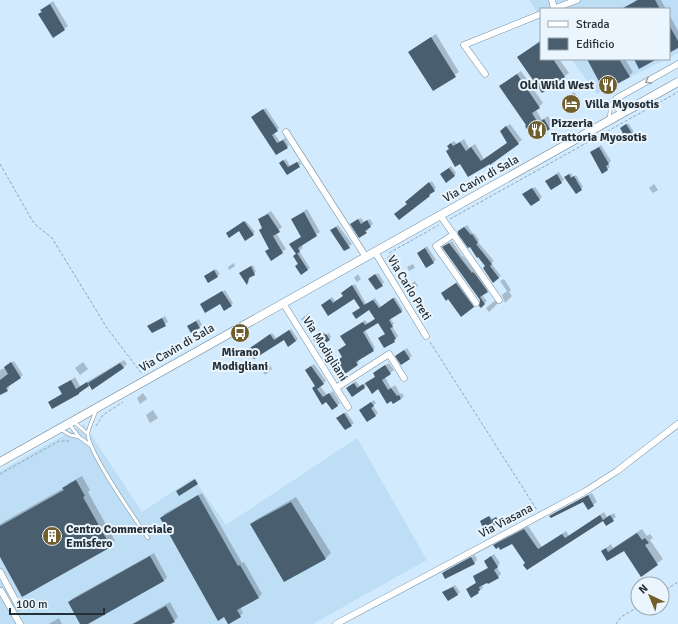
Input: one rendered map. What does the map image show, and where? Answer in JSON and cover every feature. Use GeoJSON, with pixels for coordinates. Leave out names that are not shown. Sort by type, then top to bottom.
{"type":"FeatureCollection","features":[{"type":"Feature","properties":{"kind":"main road","name":"Via Cavin di Sala"},"geometry":{"type":"LineString","coordinates":[[0,462],[366,257],[377,255],[443,218],[607,121],[678,82]]}},
{"type":"Feature","properties":{"kind":"street"},"geometry":{"type":"LineString","coordinates":[[557,8],[577,0]]}},
{"type":"Feature","properties":{"kind":"street"},"geometry":{"type":"LineString","coordinates":[[485,74],[464,45],[540,14]]}},
{"type":"Feature","properties":{"kind":"street"},"geometry":{"type":"LineString","coordinates":[[617,98],[678,64]]}},
{"type":"Feature","properties":{"kind":"street"},"geometry":{"type":"LineString","coordinates":[[286,132],[366,257]]}},
{"type":"Feature","properties":{"kind":"street"},"geometry":{"type":"LineString","coordinates":[[443,218],[499,300]]}},
{"type":"Feature","properties":{"kind":"street"},"geometry":{"type":"LineString","coordinates":[[454,234],[436,246],[476,303]]}},
{"type":"Feature","properties":{"kind":"street","name":"Via Carlo Preti"},"geometry":{"type":"LineString","coordinates":[[377,255],[426,336]]}},
{"type":"Feature","properties":{"kind":"street","name":"Via Modigliani"},"geometry":{"type":"LineString","coordinates":[[283,303],[348,407]]}},
{"type":"Feature","properties":{"kind":"street"},"geometry":{"type":"LineString","coordinates":[[336,388],[389,354],[404,378]]}},
{"type":"Feature","properties":{"kind":"street","name":"Via Viasana"},"geometry":{"type":"LineString","coordinates":[[336,624],[602,481],[678,424]]}},
{"type":"Feature","properties":{"kind":"street"},"geometry":{"type":"LineString","coordinates":[[0,572],[19,607]]}},
{"type":"Feature","properties":{"kind":"street"},"geometry":{"type":"LineString","coordinates":[[1,591],[20,624]]}},
{"type":"Feature","properties":{"kind":"lane"},"geometry":{"type":"LineString","coordinates":[[617,98],[615,104],[616,107],[620,112],[624,112]]}},
{"type":"Feature","properties":{"kind":"lane"},"geometry":{"type":"LineString","coordinates":[[607,121],[611,116],[611,104],[617,98]]}},
{"type":"Feature","properties":{"kind":"lane"},"geometry":{"type":"LineString","coordinates":[[97,408],[88,434],[90,445],[111,482],[148,538]]}},
{"type":"Feature","properties":{"kind":"lane"},"geometry":{"type":"LineString","coordinates":[[71,422],[88,434]]}},
{"type":"Feature","properties":{"kind":"lane"},"geometry":{"type":"LineString","coordinates":[[71,422],[79,437]]}},
{"type":"Feature","properties":{"kind":"lane"},"geometry":{"type":"LineString","coordinates":[[59,428],[70,435],[79,437],[90,445]]}},
{"type":"Feature","properties":{"kind":"lane"},"geometry":{"type":"LineString","coordinates":[[13,611],[19,607]]}},
{"type":"Feature","properties":{"kind":"path"},"geometry":{"type":"LineString","coordinates":[[377,255],[678,92]]}},
{"type":"Feature","properties":{"kind":"path"},"geometry":{"type":"LineString","coordinates":[[0,164],[32,220],[37,226],[49,234],[55,242],[107,328],[140,370],[145,380]]}},
{"type":"Feature","properties":{"kind":"path"},"geometry":{"type":"LineString","coordinates":[[426,336],[540,515]]}},
{"type":"Feature","properties":{"kind":"path"},"geometry":{"type":"LineString","coordinates":[[91,424],[96,426],[100,418],[106,412],[126,400]]}},
{"type":"Feature","properties":{"kind":"path"},"geometry":{"type":"LineString","coordinates":[[0,474],[60,441],[69,441],[70,435]]}},
{"type":"Feature","properties":{"kind":"path"},"geometry":{"type":"LineString","coordinates":[[616,624],[621,617],[630,612]]}},
{"type":"Feature","properties":{"kind":"shaded area"},"geometry":{"type":"Polygon","coordinates":[[[529,0],[678,0],[678,53],[670,57],[670,8],[540,8],[540,16],[529,0]]]}},
{"type":"Feature","properties":{"kind":"shaded area"},"geometry":{"type":"Polygon","coordinates":[[[572,60],[664,60],[597,94],[572,60]]]}},
{"type":"Feature","properties":{"kind":"shaded area"},"geometry":{"type":"Polygon","coordinates":[[[84,424],[142,512],[193,478],[226,525],[357,438],[427,560],[313,624],[0,624],[0,471],[84,424]]]}},
{"type":"Feature","properties":{"kind":"building"},"geometry":{"type":"Polygon","coordinates":[[[638,0],[655,0],[659,8],[623,8],[638,0]]]}},
{"type":"Feature","properties":{"kind":"building"},"geometry":{"type":"Polygon","coordinates":[[[50,4],[65,30],[53,38],[38,14],[42,12],[40,10],[50,4]]]}},
{"type":"Feature","properties":{"kind":"building"},"geometry":{"type":"Polygon","coordinates":[[[670,27],[678,41],[678,48],[670,52],[670,27]]]}},
{"type":"Feature","properties":{"kind":"building"},"geometry":{"type":"Polygon","coordinates":[[[431,37],[456,77],[433,91],[408,52],[431,37]]]}},
{"type":"Feature","properties":{"kind":"building"},"geometry":{"type":"Polygon","coordinates":[[[540,42],[540,60],[554,60],[565,77],[542,93],[517,57],[540,42]]]}},
{"type":"Feature","properties":{"kind":"building"},"geometry":{"type":"Polygon","coordinates":[[[588,60],[620,60],[630,77],[604,91],[588,60]]]}},
{"type":"Feature","properties":{"kind":"building"},"geometry":{"type":"Polygon","coordinates":[[[634,60],[655,60],[639,69],[634,60]]]}},
{"type":"Feature","properties":{"kind":"building"},"geometry":{"type":"Polygon","coordinates":[[[517,74],[540,108],[532,113],[538,123],[544,119],[550,129],[534,139],[499,86],[517,74]]]}},
{"type":"Feature","properties":{"kind":"building","name":"Villa Myosotis"},"geometry":{"type":"Polygon","coordinates":[[[572,94],[578,104],[569,110],[562,100],[572,94]]]}},
{"type":"Feature","properties":{"kind":"building"},"geometry":{"type":"Polygon","coordinates":[[[263,109],[278,131],[272,135],[277,143],[283,140],[288,148],[276,155],[251,117],[263,109]]]}},
{"type":"Feature","properties":{"kind":"building"},"geometry":{"type":"Polygon","coordinates":[[[626,124],[633,135],[626,139],[620,128],[626,124]]]}},
{"type":"Feature","properties":{"kind":"building"},"geometry":{"type":"Polygon","coordinates":[[[506,126],[519,144],[490,165],[468,177],[460,164],[455,167],[446,151],[449,149],[447,146],[451,143],[453,146],[460,142],[466,151],[471,147],[481,161],[507,143],[500,131],[506,126]]]}},
{"type":"Feature","properties":{"kind":"building"},"geometry":{"type":"Polygon","coordinates":[[[599,147],[609,164],[606,166],[608,170],[602,174],[590,152],[599,147]]]}},
{"type":"Feature","properties":{"kind":"building"},"geometry":{"type":"Polygon","coordinates":[[[283,160],[288,167],[297,162],[300,167],[287,175],[279,163],[283,160]]]}},
{"type":"Feature","properties":{"kind":"building"},"geometry":{"type":"Polygon","coordinates":[[[449,168],[455,176],[446,183],[440,174],[449,168]]]}},
{"type":"Feature","properties":{"kind":"building"},"geometry":{"type":"Polygon","coordinates":[[[557,174],[562,183],[551,190],[545,181],[557,174]]]}},
{"type":"Feature","properties":{"kind":"building"},"geometry":{"type":"Polygon","coordinates":[[[569,174],[571,178],[574,176],[582,190],[576,194],[564,177],[569,174]]]}},
{"type":"Feature","properties":{"kind":"building"},"geometry":{"type":"Polygon","coordinates":[[[429,182],[435,191],[399,220],[394,214],[407,204],[405,202],[429,182]]]}},
{"type":"Feature","properties":{"kind":"building"},"geometry":{"type":"Polygon","coordinates":[[[532,188],[540,200],[531,206],[522,194],[532,188]]]}},
{"type":"Feature","properties":{"kind":"building"},"geometry":{"type":"Polygon","coordinates":[[[304,212],[317,236],[298,248],[300,252],[296,254],[289,244],[301,237],[291,219],[304,212]]]}},
{"type":"Feature","properties":{"kind":"building"},"geometry":{"type":"Polygon","coordinates":[[[268,214],[280,232],[273,236],[283,253],[271,261],[265,251],[269,249],[259,230],[262,228],[258,219],[268,214]]]}},
{"type":"Feature","properties":{"kind":"building"},"geometry":{"type":"Polygon","coordinates":[[[358,219],[361,224],[367,220],[371,227],[365,231],[367,233],[359,238],[350,224],[358,219]]]}},
{"type":"Feature","properties":{"kind":"building"},"geometry":{"type":"Polygon","coordinates":[[[244,221],[254,235],[245,241],[239,231],[229,238],[226,233],[244,221]]]}},
{"type":"Feature","properties":{"kind":"building"},"geometry":{"type":"Polygon","coordinates":[[[336,227],[350,248],[344,251],[330,230],[336,227]]]}},
{"type":"Feature","properties":{"kind":"building"},"geometry":{"type":"Polygon","coordinates":[[[464,227],[471,235],[472,234],[478,243],[476,244],[492,264],[490,266],[499,278],[493,283],[483,268],[485,266],[478,257],[477,258],[470,247],[468,248],[458,234],[458,231],[464,227]]]}},
{"type":"Feature","properties":{"kind":"building"},"geometry":{"type":"Polygon","coordinates":[[[449,243],[488,292],[480,297],[485,304],[481,308],[479,306],[480,300],[442,247],[449,243]]]}},
{"type":"Feature","properties":{"kind":"building"},"geometry":{"type":"Polygon","coordinates":[[[425,248],[434,263],[426,268],[417,253],[425,248]]]}},
{"type":"Feature","properties":{"kind":"building"},"geometry":{"type":"Polygon","coordinates":[[[297,253],[308,270],[301,275],[295,266],[298,264],[293,256],[297,253]]]}},
{"type":"Feature","properties":{"kind":"building"},"geometry":{"type":"Polygon","coordinates":[[[251,266],[255,275],[249,278],[247,285],[239,273],[251,266]]]}},
{"type":"Feature","properties":{"kind":"building"},"geometry":{"type":"Polygon","coordinates":[[[214,270],[218,277],[208,283],[204,276],[214,270]]]}},
{"type":"Feature","properties":{"kind":"building"},"geometry":{"type":"Polygon","coordinates":[[[375,274],[383,286],[376,290],[368,279],[375,274]]]}},
{"type":"Feature","properties":{"kind":"building"},"geometry":{"type":"Polygon","coordinates":[[[456,283],[474,307],[461,317],[448,299],[446,301],[441,293],[456,283]]]}},
{"type":"Feature","properties":{"kind":"building"},"geometry":{"type":"Polygon","coordinates":[[[352,285],[364,305],[373,300],[379,308],[393,298],[402,312],[389,320],[393,327],[390,328],[396,339],[394,340],[395,342],[384,348],[378,338],[385,334],[378,323],[363,332],[374,351],[356,362],[358,365],[339,378],[330,365],[342,357],[338,350],[346,345],[340,336],[363,322],[365,325],[375,319],[369,310],[356,319],[352,313],[360,308],[354,299],[328,316],[321,305],[330,299],[333,303],[343,296],[341,293],[352,285]]]}},
{"type":"Feature","properties":{"kind":"building"},"geometry":{"type":"Polygon","coordinates":[[[222,291],[232,306],[224,311],[220,304],[205,313],[200,304],[222,291]]]}},
{"type":"Feature","properties":{"kind":"building"},"geometry":{"type":"Polygon","coordinates":[[[162,318],[166,326],[152,333],[147,326],[162,318]]]}},
{"type":"Feature","properties":{"kind":"building"},"geometry":{"type":"Polygon","coordinates":[[[196,321],[200,328],[191,333],[187,326],[196,321]]]}},
{"type":"Feature","properties":{"kind":"building"},"geometry":{"type":"Polygon","coordinates":[[[289,330],[296,341],[288,347],[284,340],[254,359],[247,350],[270,334],[274,340],[289,330]]]}},
{"type":"Feature","properties":{"kind":"building"},"geometry":{"type":"Polygon","coordinates":[[[322,333],[323,336],[326,334],[330,340],[319,347],[313,339],[322,333]]]}},
{"type":"Feature","properties":{"kind":"building"},"geometry":{"type":"Polygon","coordinates":[[[404,350],[410,359],[401,365],[395,356],[404,350]]]}},
{"type":"Feature","properties":{"kind":"building"},"geometry":{"type":"Polygon","coordinates":[[[11,362],[21,378],[6,388],[8,391],[0,395],[0,380],[8,374],[4,367],[11,362]]]}},
{"type":"Feature","properties":{"kind":"building"},"geometry":{"type":"Polygon","coordinates":[[[120,363],[124,368],[92,390],[88,383],[120,363]]]}},
{"type":"Feature","properties":{"kind":"building"},"geometry":{"type":"Polygon","coordinates":[[[385,365],[391,374],[382,380],[388,390],[391,388],[397,396],[399,395],[401,399],[393,404],[391,401],[387,404],[378,389],[372,394],[365,383],[375,377],[373,373],[385,365]]]}},
{"type":"Feature","properties":{"kind":"building"},"geometry":{"type":"Polygon","coordinates":[[[311,366],[324,384],[317,389],[323,397],[329,393],[338,406],[332,410],[326,402],[322,405],[312,388],[315,386],[305,370],[311,366]]]}},
{"type":"Feature","properties":{"kind":"building"},"geometry":{"type":"Polygon","coordinates":[[[71,380],[76,389],[87,382],[89,386],[79,394],[52,409],[48,402],[62,394],[58,387],[71,380]]]}},
{"type":"Feature","properties":{"kind":"building"},"geometry":{"type":"Polygon","coordinates":[[[354,383],[357,388],[363,384],[365,388],[352,397],[346,388],[354,383]]]}},
{"type":"Feature","properties":{"kind":"building"},"geometry":{"type":"Polygon","coordinates":[[[371,402],[374,406],[371,408],[376,416],[367,422],[359,410],[371,402]]]}},
{"type":"Feature","properties":{"kind":"building"},"geometry":{"type":"Polygon","coordinates":[[[344,413],[352,426],[345,430],[336,418],[344,413]]]}},
{"type":"Feature","properties":{"kind":"building"},"geometry":{"type":"Polygon","coordinates":[[[195,479],[198,484],[179,496],[176,491],[195,479]]]}},
{"type":"Feature","properties":{"kind":"building","name":"Centro Commerciale Emisfero"},"geometry":{"type":"Polygon","coordinates":[[[76,480],[85,496],[83,497],[111,547],[22,597],[0,557],[0,526],[64,490],[62,488],[76,480]]]}},
{"type":"Feature","properties":{"kind":"building"},"geometry":{"type":"Polygon","coordinates":[[[198,495],[238,566],[240,565],[259,598],[237,610],[241,617],[229,624],[224,617],[218,621],[160,518],[198,495]]]}},
{"type":"Feature","properties":{"kind":"building"},"geometry":{"type":"Polygon","coordinates":[[[588,495],[594,506],[588,510],[583,502],[551,518],[549,516],[588,495]]]}},
{"type":"Feature","properties":{"kind":"building"},"geometry":{"type":"Polygon","coordinates":[[[291,502],[326,559],[284,582],[250,524],[291,502]]]}},
{"type":"Feature","properties":{"kind":"building"},"geometry":{"type":"Polygon","coordinates":[[[600,515],[603,520],[610,515],[614,521],[606,526],[603,521],[527,570],[523,565],[525,563],[512,544],[500,550],[499,547],[496,549],[493,545],[524,529],[538,549],[562,534],[565,538],[600,515]]]}},
{"type":"Feature","properties":{"kind":"building"},"geometry":{"type":"Polygon","coordinates":[[[489,516],[492,523],[483,528],[480,521],[489,516]]]}},
{"type":"Feature","properties":{"kind":"building"},"geometry":{"type":"Polygon","coordinates":[[[496,517],[499,523],[494,526],[491,520],[496,517]]]}},
{"type":"Feature","properties":{"kind":"building"},"geometry":{"type":"Polygon","coordinates":[[[637,533],[642,540],[645,538],[649,543],[645,545],[658,565],[640,576],[624,551],[607,561],[601,551],[606,548],[608,552],[637,533]]]}},
{"type":"Feature","properties":{"kind":"building"},"geometry":{"type":"Polygon","coordinates":[[[150,556],[164,581],[88,624],[80,624],[68,602],[150,556]]]}},
{"type":"Feature","properties":{"kind":"building"},"geometry":{"type":"Polygon","coordinates":[[[491,556],[498,567],[494,570],[499,578],[479,587],[479,593],[471,598],[466,589],[476,583],[473,576],[488,568],[484,561],[491,556]]]}},
{"type":"Feature","properties":{"kind":"building"},"geometry":{"type":"Polygon","coordinates":[[[471,557],[475,564],[445,579],[442,573],[471,557]]]}},
{"type":"Feature","properties":{"kind":"building"},"geometry":{"type":"Polygon","coordinates":[[[453,587],[458,595],[448,601],[442,592],[453,587]]]}},
{"type":"Feature","properties":{"kind":"building"},"geometry":{"type":"Polygon","coordinates":[[[166,606],[175,622],[171,624],[133,624],[166,606]]]}},
{"type":"Feature","properties":{"kind":"place","name":"Old Wild West"},"geometry":{"type":"Point","coordinates":[608,85]}},
{"type":"Feature","properties":{"kind":"place","name":"Villa Myosotis"},"geometry":{"type":"Point","coordinates":[571,104]}},
{"type":"Feature","properties":{"kind":"place","name":"Pizzeria Trattoria Myosotis"},"geometry":{"type":"Point","coordinates":[537,130]}},
{"type":"Feature","properties":{"kind":"place","name":"Mirano Modigliani"},"geometry":{"type":"Point","coordinates":[240,333]}},
{"type":"Feature","properties":{"kind":"place","name":"Centro Commerciale Emisfero"},"geometry":{"type":"Point","coordinates":[52,536]}}]}
